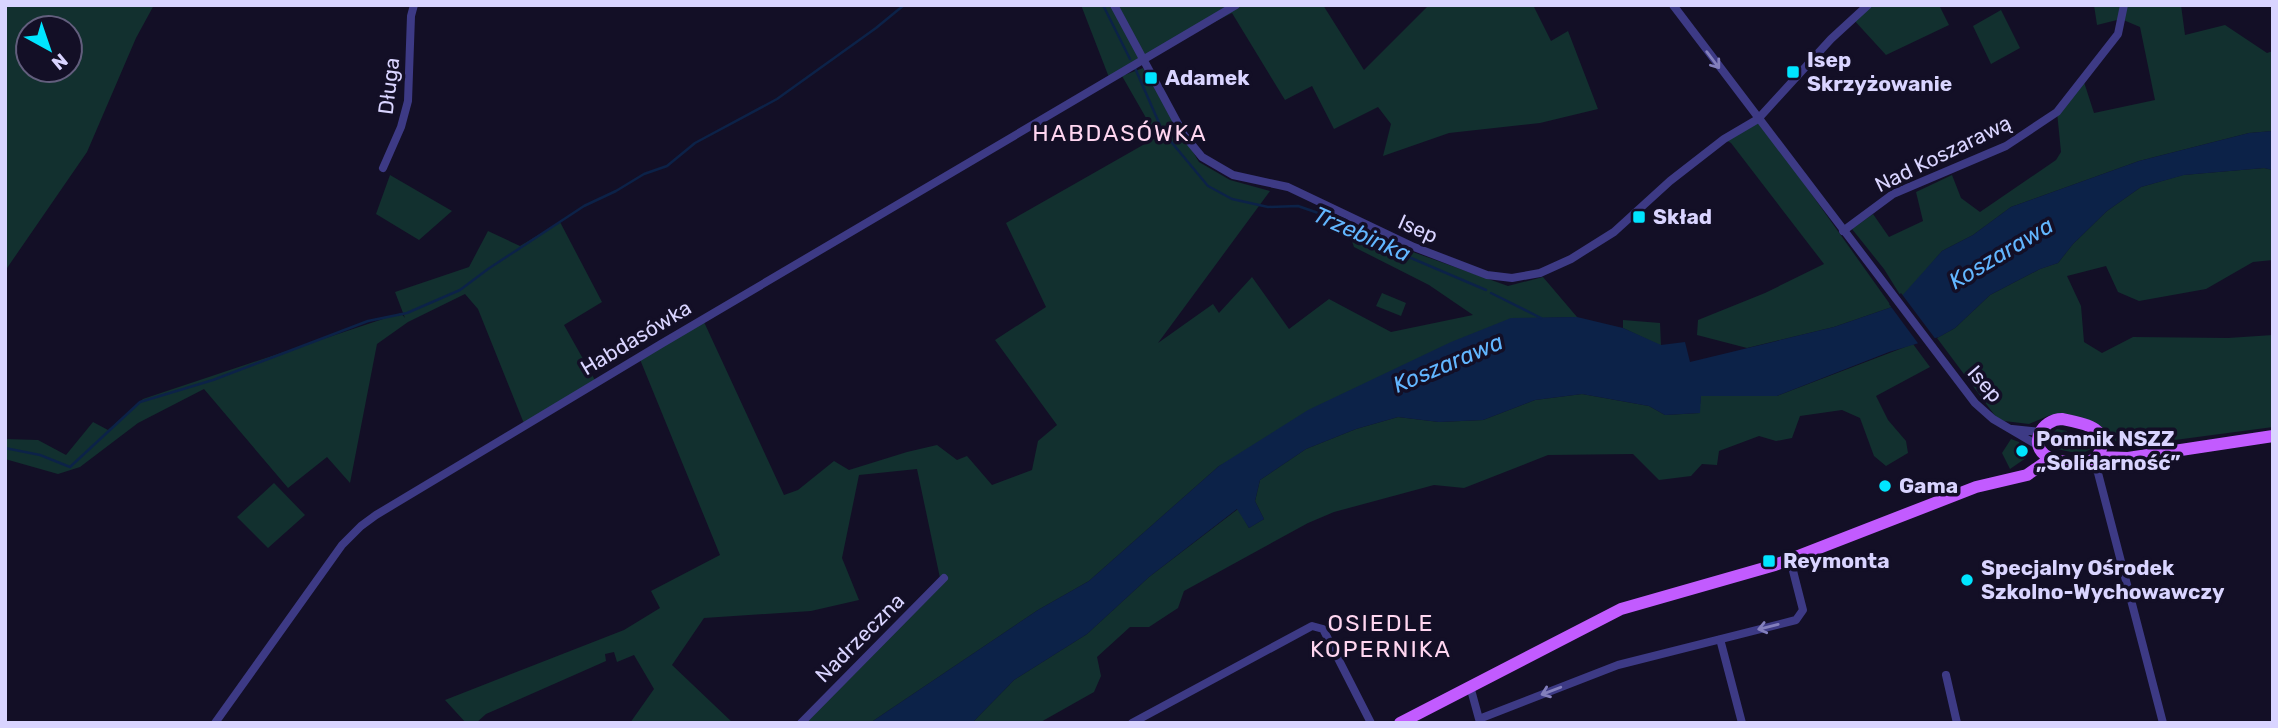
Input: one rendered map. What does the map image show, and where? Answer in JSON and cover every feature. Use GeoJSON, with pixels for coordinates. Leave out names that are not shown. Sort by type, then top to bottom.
{"type":"FeatureCollection","features":[{"type":"Feature","properties":{"kind":"main road"},"geometry":{"type":"LineString","coordinates":[[1400,723],[1621,609],[1790,559],[1976,487],[2027,475],[2043,451],[2040,432],[2046,424],[2054,420],[2094,428],[2102,444],[2095,459]]}},
{"type":"Feature","properties":{"kind":"main road"},"geometry":{"type":"LineString","coordinates":[[2043,451],[2081,464],[2095,459],[2128,457],[2273,436]]}},
{"type":"Feature","properties":{"kind":"main road"},"geometry":{"type":"LineString","coordinates":[[2102,444],[2140,454]]}},
{"type":"Feature","properties":{"kind":"street","name":"Długa"},"geometry":{"type":"LineString","coordinates":[[383,168],[401,127],[408,101],[411,16],[414,5]]}},
{"type":"Feature","properties":{"kind":"street","name":"Isep"},"geometry":{"type":"LineString","coordinates":[[1114,5],[1184,135],[1202,157],[1233,175],[1297,191],[1414,247],[1487,275],[1512,278],[1540,273],[1571,259],[1614,232],[1670,181],[1724,139],[1758,119],[1831,39],[1868,5]]}},
{"type":"Feature","properties":{"kind":"street","name":"Habdasówka"},"geometry":{"type":"LineString","coordinates":[[215,723],[342,545],[361,526],[661,344],[1236,5]]}},
{"type":"Feature","properties":{"kind":"street"},"geometry":{"type":"LineString","coordinates":[[1673,5],[1843,231]]}},
{"type":"Feature","properties":{"kind":"street","name":"Nad Koszarawą"},"geometry":{"type":"LineString","coordinates":[[1843,231],[1893,194],[2006,146],[2057,112],[2118,34],[2124,5]]}},
{"type":"Feature","properties":{"kind":"street","name":"Isep"},"geometry":{"type":"LineString","coordinates":[[1843,231],[1983,411],[1996,422],[2012,429],[2040,432]]}},
{"type":"Feature","properties":{"kind":"street","name":"Isep"},"geometry":{"type":"LineString","coordinates":[[2012,429],[2043,451]]}},
{"type":"Feature","properties":{"kind":"street"},"geometry":{"type":"LineString","coordinates":[[2095,459],[2163,723]]}},
{"type":"Feature","properties":{"kind":"street"},"geometry":{"type":"LineString","coordinates":[[1470,685],[1479,719],[1618,665],[1796,620],[1803,610],[1790,559]]}},
{"type":"Feature","properties":{"kind":"street","name":"Nadrzeczna"},"geometry":{"type":"LineString","coordinates":[[801,723],[944,578]]}},
{"type":"Feature","properties":{"kind":"street"},"geometry":{"type":"LineString","coordinates":[[1132,723],[1312,626],[1324,629],[1371,723]]}},
{"type":"Feature","properties":{"kind":"street"},"geometry":{"type":"LineString","coordinates":[[1720,639],[1742,723]]}},
{"type":"Feature","properties":{"kind":"street"},"geometry":{"type":"LineString","coordinates":[[1946,675],[1957,723]]}},
{"type":"Feature","properties":{"kind":"green space"},"geometry":{"type":"Polygon","coordinates":[[[5,5],[154,5],[136,38],[87,152],[5,271],[5,5]]]}},
{"type":"Feature","properties":{"kind":"green space"},"geometry":{"type":"Polygon","coordinates":[[[1081,5],[1323,5],[1364,70],[1429,5],[1533,5],[1551,41],[1568,31],[1598,109],[1540,123],[1449,133],[1383,156],[1391,124],[1378,107],[1334,129],[1312,86],[1285,100],[1232,13],[1143,58],[1110,80],[1081,5]]]}},
{"type":"Feature","properties":{"kind":"green space"},"geometry":{"type":"Polygon","coordinates":[[[1868,5],[1939,5],[1949,25],[1886,55],[1853,19],[1868,5]]]}},
{"type":"Feature","properties":{"kind":"green space"},"geometry":{"type":"Polygon","coordinates":[[[2094,5],[2181,5],[2185,35],[2225,25],[2267,53],[2273,51],[2273,131],[2249,133],[2139,161],[2011,207],[1973,235],[1942,251],[1902,298],[1884,269],[1852,229],[1873,214],[1889,237],[1923,221],[1916,192],[1952,175],[1961,198],[1980,212],[2056,160],[2061,152],[2057,112],[2083,79],[2094,113],[2155,100],[2140,27],[2121,19],[2097,25],[2094,5]]]}},
{"type":"Feature","properties":{"kind":"green space"},"geometry":{"type":"Polygon","coordinates":[[[2001,10],[2020,48],[1991,64],[1973,26],[2001,10]]]}},
{"type":"Feature","properties":{"kind":"green space"},"geometry":{"type":"Polygon","coordinates":[[[1143,68],[1199,162],[1230,180],[1270,191],[1158,343],[1213,304],[1219,313],[1252,277],[1289,329],[1329,299],[1391,332],[1473,315],[1429,285],[1354,247],[1349,233],[1355,224],[1410,251],[1508,286],[1543,277],[1577,317],[1511,319],[1219,466],[1089,581],[1038,610],[870,723],[806,723],[940,578],[917,469],[859,475],[842,558],[859,600],[811,611],[704,618],[672,665],[733,723],[630,723],[654,689],[634,655],[617,662],[614,652],[605,654],[606,661],[486,714],[476,723],[466,723],[445,700],[624,630],[660,608],[651,591],[720,555],[639,357],[704,322],[784,495],[798,490],[834,461],[849,470],[937,445],[957,460],[967,456],[992,485],[1032,470],[1038,441],[1057,425],[995,340],[1046,307],[1006,223],[1157,137],[1122,76],[1143,68]]]}},
{"type":"Feature","properties":{"kind":"green space"},"geometry":{"type":"Polygon","coordinates":[[[1758,119],[1892,307],[1834,327],[1747,348],[1697,335],[1698,320],[1765,293],[1824,264],[1731,143],[1724,139],[1758,119]]]}},
{"type":"Feature","properties":{"kind":"green space"},"geometry":{"type":"Polygon","coordinates":[[[2264,168],[2273,170],[2273,260],[2253,262],[2206,289],[2139,301],[2118,292],[2106,266],[2067,276],[2081,306],[2084,342],[2102,353],[2133,337],[2228,338],[2273,335],[2273,427],[2122,447],[2102,428],[2062,416],[2050,415],[2029,424],[2004,421],[1996,417],[1937,338],[1955,328],[1990,295],[2040,269],[2058,263],[2073,244],[2107,211],[2141,187],[2183,175],[2264,168]]]}},
{"type":"Feature","properties":{"kind":"green space"},"geometry":{"type":"Polygon","coordinates":[[[390,175],[452,211],[419,240],[376,214],[390,175]]]}},
{"type":"Feature","properties":{"kind":"green space"},"geometry":{"type":"Polygon","coordinates":[[[560,222],[602,302],[564,325],[596,382],[525,426],[478,309],[465,294],[408,322],[377,344],[350,483],[327,457],[288,488],[204,389],[138,423],[80,467],[58,474],[5,459],[5,439],[38,440],[66,455],[93,422],[108,430],[143,399],[401,313],[405,318],[395,292],[469,267],[488,231],[520,246],[560,222]]]}},
{"type":"Feature","properties":{"kind":"green space"},"geometry":{"type":"Polygon","coordinates":[[[1382,293],[1406,303],[1401,316],[1376,306],[1382,293]]]}},
{"type":"Feature","properties":{"kind":"green space"},"geometry":{"type":"Polygon","coordinates":[[[1623,320],[1660,323],[1661,346],[1623,328],[1623,320]]]}},
{"type":"Feature","properties":{"kind":"green space"},"geometry":{"type":"Polygon","coordinates":[[[1913,344],[1930,367],[1876,396],[1888,420],[1906,441],[1908,453],[1886,466],[1874,456],[1860,418],[1842,410],[1800,416],[1792,438],[1776,441],[1759,436],[1719,451],[1717,465],[1702,464],[1691,476],[1659,480],[1633,454],[1548,455],[1464,488],[1434,485],[1334,512],[1308,523],[1184,591],[1178,608],[1149,627],[1130,627],[1097,657],[1101,676],[1094,692],[1039,723],[972,723],[1014,680],[1087,634],[1149,577],[1238,509],[1249,528],[1264,519],[1255,501],[1260,480],[1306,449],[1356,429],[1398,417],[1439,422],[1483,420],[1535,400],[1582,394],[1649,406],[1665,415],[1699,413],[1701,396],[1777,396],[1913,344]]]}},
{"type":"Feature","properties":{"kind":"green space"},"geometry":{"type":"Polygon","coordinates":[[[2057,429],[2067,431],[2068,439],[2072,440],[2077,433],[2087,434],[2091,440],[2091,449],[2081,454],[2052,448],[2049,437],[2057,429]]]}},
{"type":"Feature","properties":{"kind":"green space"},"geometry":{"type":"Polygon","coordinates":[[[2011,439],[2019,442],[2026,458],[2010,469],[2002,453],[2011,439]]]}},
{"type":"Feature","properties":{"kind":"green space"},"geometry":{"type":"Polygon","coordinates":[[[274,483],[305,515],[268,548],[237,517],[274,483]]]}},
{"type":"Feature","properties":{"kind":"water","name":"Koszarawa"},"geometry":{"type":"Polygon","coordinates":[[[2273,131],[2273,170],[2264,168],[2184,175],[2141,187],[2107,211],[2073,244],[2058,263],[2040,269],[1990,295],[1955,328],[1939,337],[1889,352],[1777,396],[1701,396],[1700,413],[1665,415],[1649,406],[1582,394],[1535,400],[1483,420],[1439,422],[1398,417],[1356,429],[1306,449],[1260,480],[1255,501],[1264,519],[1249,528],[1237,509],[1149,577],[1087,634],[1014,680],[972,723],[870,723],[1038,610],[1089,581],[1219,466],[1308,410],[1451,342],[1511,318],[1577,317],[1623,328],[1661,345],[1685,342],[1690,362],[1834,327],[1892,307],[1942,251],[1973,235],[2011,207],[2139,161],[2249,133],[2273,131]]]}},
{"type":"Feature","properties":{"kind":"pier"},"geometry":{"type":"Polygon","coordinates":[[[1901,293],[1937,341],[1920,346],[1889,304],[1901,293]]]}},
{"type":"Feature","properties":{"kind":"waterway"},"geometry":{"type":"LineString","coordinates":[[5,448],[40,455],[70,467],[140,402],[213,380],[368,321],[407,313],[460,290],[584,206],[644,174],[667,166],[695,143],[777,99],[904,5]]}},
{"type":"Feature","properties":{"kind":"waterway","name":"Trzebinka"},"geometry":{"type":"LineString","coordinates":[[1103,5],[1130,59]]}},
{"type":"Feature","properties":{"kind":"waterway","name":"Trzebinka"},"geometry":{"type":"LineString","coordinates":[[1135,68],[1163,132],[1208,186],[1232,199],[1268,207],[1298,206],[1324,215],[1411,258],[1486,290]]}},
{"type":"Feature","properties":{"kind":"waterway","name":"Trzebinka"},"geometry":{"type":"LineString","coordinates":[[1491,293],[1541,318]]}},
{"type":"Feature","properties":{"kind":"place","name":"Isep Skrzyżowanie"},"geometry":{"type":"Point","coordinates":[1793,72]}},
{"type":"Feature","properties":{"kind":"place","name":"Adamek"},"geometry":{"type":"Point","coordinates":[1151,78]}},
{"type":"Feature","properties":{"kind":"place","name":"Skład"},"geometry":{"type":"Point","coordinates":[1639,217]}},
{"type":"Feature","properties":{"kind":"place","name":"Pomnik NSZZ „Solidarność”"},"geometry":{"type":"Point","coordinates":[2022,451]}},
{"type":"Feature","properties":{"kind":"place","name":"Gama"},"geometry":{"type":"Point","coordinates":[1885,486]}},
{"type":"Feature","properties":{"kind":"place","name":"Reymonta"},"geometry":{"type":"Point","coordinates":[1769,561]}},
{"type":"Feature","properties":{"kind":"place","name":"Specjalny Ośrodek Szkolno-Wychowawczy"},"geometry":{"type":"Point","coordinates":[1967,580]}},
{"type":"Feature","properties":{"kind":"district","name":"HABDASÓWKA"},"geometry":{"type":"Point","coordinates":[1120,133]}},
{"type":"Feature","properties":{"kind":"district","name":"OSIEDLE KOPERNIKA"},"geometry":{"type":"Point","coordinates":[1381,636]}}]}
